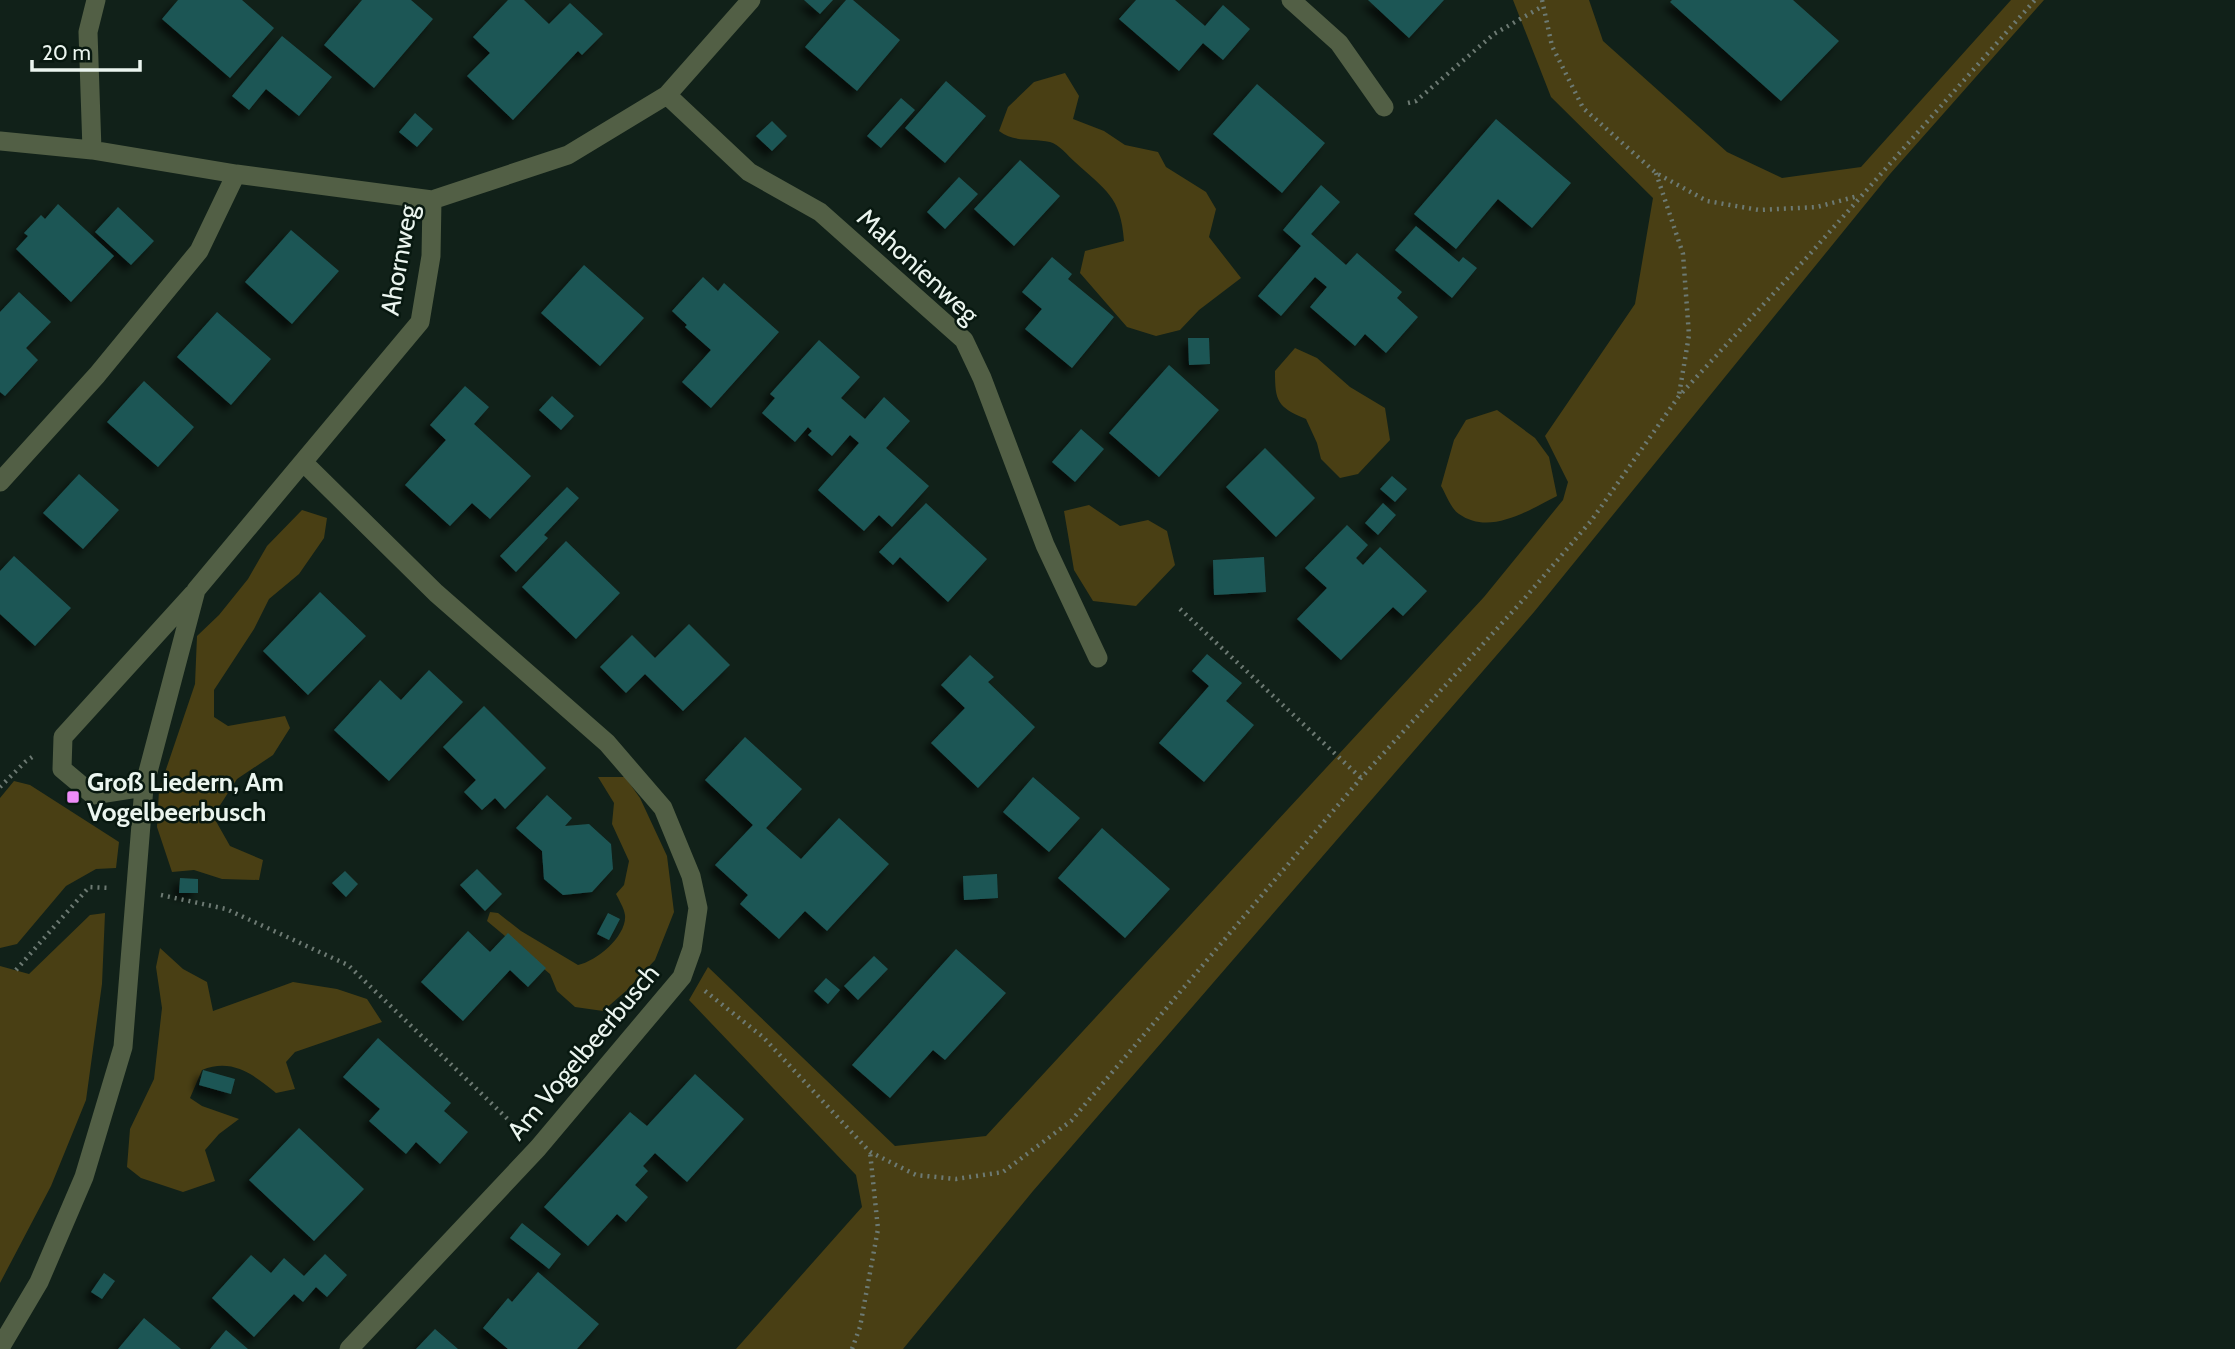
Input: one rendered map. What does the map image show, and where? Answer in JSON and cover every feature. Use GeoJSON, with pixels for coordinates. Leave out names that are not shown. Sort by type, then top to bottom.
{"type":"FeatureCollection","features":[{"type":"Feature","properties":{"kind":"street"},"geometry":{"type":"LineString","coordinates":[[92,150],[88,32],[96,0]]}},
{"type":"Feature","properties":{"kind":"street","name":"Ahornweg"},"geometry":{"type":"LineString","coordinates":[[63,737],[196,590],[420,322],[431,256],[432,200],[568,155],[667,95],[751,0]]}},
{"type":"Feature","properties":{"kind":"street"},"geometry":{"type":"LineString","coordinates":[[1291,0],[1339,43],[1384,107]]}},
{"type":"Feature","properties":{"kind":"street","name":"Mahonienweg"},"geometry":{"type":"LineString","coordinates":[[667,95],[749,172],[820,212],[964,341],[982,378],[1045,545],[1098,658]]}},
{"type":"Feature","properties":{"kind":"street"},"geometry":{"type":"LineString","coordinates":[[0,141],[92,150],[236,174],[432,200]]}},
{"type":"Feature","properties":{"kind":"street"},"geometry":{"type":"LineString","coordinates":[[0,482],[97,375],[199,251],[236,174]]}},
{"type":"Feature","properties":{"kind":"street","name":"Am Vogelbeerbusch"},"geometry":{"type":"LineString","coordinates":[[303,462],[436,593],[607,743],[663,808],[691,876],[698,908],[692,949],[682,977],[538,1148],[349,1349]]}},
{"type":"Feature","properties":{"kind":"street","name":"Ahornweg"},"geometry":{"type":"LineString","coordinates":[[0,1348],[39,1282],[84,1177],[120,1060],[144,787],[196,590]]}},
{"type":"Feature","properties":{"kind":"street"},"geometry":{"type":"LineString","coordinates":[[63,737],[62,769],[93,795],[144,787]]}},
{"type":"Feature","properties":{"kind":"path"},"geometry":{"type":"LineString","coordinates":[[682,977],[764,1037],[870,1152],[916,1175],[956,1179],[1003,1172],[1071,1121],[1360,778],[1524,599],[1591,521],[1679,396],[1810,254],[2035,0]]}},
{"type":"Feature","properties":{"kind":"path"},"geometry":{"type":"LineString","coordinates":[[1384,107],[1416,101],[1494,34],[1543,3],[1552,46],[1583,108],[1656,173],[1707,201],[1759,210],[1817,207],[1859,196]]}},
{"type":"Feature","properties":{"kind":"path"},"geometry":{"type":"LineString","coordinates":[[1656,173],[1683,254],[1689,334],[1679,396]]}},
{"type":"Feature","properties":{"kind":"path"},"geometry":{"type":"LineString","coordinates":[[1180,609],[1360,778]]}},
{"type":"Feature","properties":{"kind":"path"},"geometry":{"type":"LineString","coordinates":[[0,787],[25,762],[63,737]]}},
{"type":"Feature","properties":{"kind":"path"},"geometry":{"type":"LineString","coordinates":[[16,970],[89,887],[136,890],[226,909],[348,965],[538,1148]]}},
{"type":"Feature","properties":{"kind":"path"},"geometry":{"type":"LineString","coordinates":[[852,1349],[860,1326],[878,1229],[870,1152]]}},
{"type":"Feature","properties":{"kind":"shaded area"},"geometry":{"type":"Polygon","coordinates":[[[1513,0],[1589,0],[1603,41],[1727,152],[1782,178],[1861,167],[2011,0],[2044,0],[1890,174],[1534,612],[1033,1191],[903,1349],[736,1349],[862,1207],[856,1175],[689,1000],[708,967],[895,1146],[986,1136],[1484,597],[1563,500],[1568,482],[1545,436],[1635,304],[1653,198],[1551,97],[1513,0]]]}},
{"type":"Feature","properties":{"kind":"shaded area"},"geometry":{"type":"Polygon","coordinates":[[[1065,73],[1079,96],[1073,119],[1104,131],[1125,145],[1158,152],[1166,167],[1206,192],[1216,209],[1209,237],[1241,278],[1199,310],[1180,330],[1156,336],[1127,327],[1080,273],[1085,251],[1124,241],[1119,214],[1103,187],[1053,143],[1017,139],[999,131],[1008,107],[1034,82],[1065,73]]]}},
{"type":"Feature","properties":{"kind":"shaded area"},"geometry":{"type":"Polygon","coordinates":[[[1295,348],[1317,358],[1350,387],[1385,408],[1390,440],[1358,474],[1340,478],[1321,459],[1306,419],[1289,411],[1277,396],[1275,371],[1295,348]]]}},
{"type":"Feature","properties":{"kind":"shaded area"},"geometry":{"type":"Polygon","coordinates":[[[1497,410],[1535,438],[1549,457],[1557,496],[1522,514],[1496,522],[1471,520],[1456,512],[1441,486],[1454,440],[1466,420],[1497,410]]]}},
{"type":"Feature","properties":{"kind":"shaded area"},"geometry":{"type":"Polygon","coordinates":[[[1089,505],[1120,526],[1148,520],[1167,531],[1175,565],[1136,606],[1093,601],[1074,570],[1064,511],[1089,505]]]}},
{"type":"Feature","properties":{"kind":"shaded area"},"geometry":{"type":"Polygon","coordinates":[[[302,510],[327,518],[324,538],[299,574],[269,599],[254,629],[214,690],[214,717],[228,726],[285,716],[290,728],[273,755],[237,779],[213,816],[230,846],[263,860],[259,880],[222,879],[194,870],[172,872],[157,827],[159,790],[195,684],[197,636],[219,615],[248,579],[267,546],[302,510]]]}},
{"type":"Feature","properties":{"kind":"shaded area"},"geometry":{"type":"Polygon","coordinates":[[[598,777],[625,777],[640,798],[667,856],[674,912],[655,960],[603,1011],[575,1007],[557,991],[550,974],[487,921],[490,912],[498,913],[521,931],[578,965],[602,953],[616,939],[625,915],[616,894],[624,885],[629,861],[612,824],[614,803],[598,777]]]}},
{"type":"Feature","properties":{"kind":"shaded area"},"geometry":{"type":"Polygon","coordinates":[[[14,781],[30,785],[119,842],[116,868],[96,869],[66,886],[17,944],[0,948],[0,798],[14,781]]]}},
{"type":"Feature","properties":{"kind":"shaded area"},"geometry":{"type":"Polygon","coordinates":[[[105,913],[102,984],[86,1100],[51,1186],[0,1283],[0,966],[29,974],[90,915],[105,913]]]}},
{"type":"Feature","properties":{"kind":"shaded area"},"geometry":{"type":"Polygon","coordinates":[[[160,948],[183,969],[207,982],[213,1011],[293,982],[337,989],[367,999],[382,1022],[295,1052],[286,1062],[295,1089],[276,1093],[250,1074],[233,1067],[202,1070],[190,1098],[202,1106],[239,1119],[219,1134],[205,1150],[215,1181],[183,1192],[141,1178],[127,1167],[130,1129],[154,1079],[162,1008],[156,967],[160,948]]]}},
{"type":"Feature","properties":{"kind":"building"},"geometry":{"type":"Polygon","coordinates":[[[178,0],[242,0],[274,28],[230,78],[162,19],[178,0]]]}},
{"type":"Feature","properties":{"kind":"building"},"geometry":{"type":"Polygon","coordinates":[[[362,0],[411,0],[433,19],[374,88],[324,45],[362,0]]]}},
{"type":"Feature","properties":{"kind":"building"},"geometry":{"type":"Polygon","coordinates":[[[508,0],[524,0],[549,24],[570,3],[603,34],[582,55],[578,51],[513,120],[467,76],[490,53],[473,37],[508,0]]]}},
{"type":"Feature","properties":{"kind":"building"},"geometry":{"type":"Polygon","coordinates":[[[804,0],[833,0],[820,14],[804,0]]]}},
{"type":"Feature","properties":{"kind":"building"},"geometry":{"type":"Polygon","coordinates":[[[846,0],[853,0],[900,40],[857,91],[805,47],[846,0]]]}},
{"type":"Feature","properties":{"kind":"building"},"geometry":{"type":"Polygon","coordinates":[[[1136,0],[1175,0],[1205,26],[1223,5],[1250,29],[1223,60],[1203,43],[1179,71],[1119,19],[1136,0]]]}},
{"type":"Feature","properties":{"kind":"building"},"geometry":{"type":"Polygon","coordinates":[[[1368,0],[1444,0],[1409,38],[1368,0]]]}},
{"type":"Feature","properties":{"kind":"building"},"geometry":{"type":"Polygon","coordinates":[[[1793,0],[1839,41],[1781,101],[1670,2],[1793,0]]]}},
{"type":"Feature","properties":{"kind":"building"},"geometry":{"type":"Polygon","coordinates":[[[282,36],[332,77],[299,116],[266,89],[249,110],[232,96],[282,36]]]}},
{"type":"Feature","properties":{"kind":"building"},"geometry":{"type":"Polygon","coordinates":[[[946,81],[986,116],[945,163],[905,128],[946,81]]]}},
{"type":"Feature","properties":{"kind":"building"},"geometry":{"type":"Polygon","coordinates":[[[1257,84],[1325,143],[1282,193],[1213,134],[1257,84]]]}},
{"type":"Feature","properties":{"kind":"building"},"geometry":{"type":"Polygon","coordinates":[[[901,98],[915,110],[881,148],[867,136],[901,98]]]}},
{"type":"Feature","properties":{"kind":"building"},"geometry":{"type":"Polygon","coordinates":[[[415,113],[433,129],[417,147],[399,132],[415,113]]]}},
{"type":"Feature","properties":{"kind":"building"},"geometry":{"type":"Polygon","coordinates":[[[1496,119],[1571,183],[1532,228],[1498,199],[1456,249],[1414,214],[1496,119]]]}},
{"type":"Feature","properties":{"kind":"building"},"geometry":{"type":"Polygon","coordinates":[[[772,121],[787,136],[772,151],[756,136],[772,121]]]}},
{"type":"Feature","properties":{"kind":"building"},"geometry":{"type":"Polygon","coordinates":[[[1020,160],[1060,196],[1014,246],[974,209],[1020,160]]]}},
{"type":"Feature","properties":{"kind":"building"},"geometry":{"type":"Polygon","coordinates":[[[959,177],[978,194],[945,229],[927,212],[959,177]]]}},
{"type":"Feature","properties":{"kind":"building"},"geometry":{"type":"Polygon","coordinates":[[[1321,185],[1340,202],[1311,234],[1346,265],[1357,253],[1402,292],[1397,298],[1418,317],[1386,353],[1365,334],[1355,346],[1310,307],[1327,287],[1315,277],[1281,316],[1258,296],[1301,246],[1283,230],[1321,185]]]}},
{"type":"Feature","properties":{"kind":"building"},"geometry":{"type":"Polygon","coordinates":[[[58,204],[114,256],[71,302],[16,249],[28,236],[24,233],[41,215],[45,219],[58,204]]]}},
{"type":"Feature","properties":{"kind":"building"},"geometry":{"type":"Polygon","coordinates":[[[118,207],[154,241],[131,265],[95,232],[118,207]]]}},
{"type":"Feature","properties":{"kind":"building"},"geometry":{"type":"Polygon","coordinates":[[[1416,226],[1459,262],[1463,257],[1477,268],[1452,298],[1395,250],[1416,226]]]}},
{"type":"Feature","properties":{"kind":"building"},"geometry":{"type":"Polygon","coordinates":[[[291,230],[339,271],[292,324],[245,282],[291,230]]]}},
{"type":"Feature","properties":{"kind":"building"},"geometry":{"type":"Polygon","coordinates":[[[1052,257],[1072,274],[1068,279],[1114,317],[1072,368],[1025,329],[1042,309],[1022,292],[1052,257]]]}},
{"type":"Feature","properties":{"kind":"building"},"geometry":{"type":"Polygon","coordinates":[[[584,265],[644,318],[600,366],[541,313],[584,265]]]}},
{"type":"Feature","properties":{"kind":"building"},"geometry":{"type":"Polygon","coordinates":[[[703,277],[718,291],[724,283],[779,332],[711,408],[682,382],[711,350],[685,327],[687,325],[672,311],[703,277]]]}},
{"type":"Feature","properties":{"kind":"building"},"geometry":{"type":"Polygon","coordinates":[[[19,292],[51,322],[26,348],[38,360],[5,396],[0,392],[0,312],[19,292]]]}},
{"type":"Feature","properties":{"kind":"building"},"geometry":{"type":"Polygon","coordinates":[[[217,312],[271,359],[231,405],[177,357],[217,312]]]}},
{"type":"Feature","properties":{"kind":"building"},"geometry":{"type":"Polygon","coordinates":[[[1188,338],[1209,338],[1210,364],[1189,365],[1188,338]]]}},
{"type":"Feature","properties":{"kind":"building"},"geometry":{"type":"Polygon","coordinates":[[[819,340],[860,377],[841,398],[865,419],[884,397],[910,421],[886,448],[929,486],[892,527],[879,515],[864,531],[818,490],[859,443],[850,435],[832,456],[808,435],[812,431],[808,427],[795,442],[762,413],[775,398],[770,394],[819,340]]]}},
{"type":"Feature","properties":{"kind":"building"},"geometry":{"type":"Polygon","coordinates":[[[1169,365],[1219,410],[1159,477],[1109,433],[1169,365]]]}},
{"type":"Feature","properties":{"kind":"building"},"geometry":{"type":"Polygon","coordinates":[[[144,381],[194,427],[158,467],[107,422],[144,381]]]}},
{"type":"Feature","properties":{"kind":"building"},"geometry":{"type":"Polygon","coordinates":[[[465,386],[489,407],[474,424],[531,476],[490,519],[472,503],[450,526],[405,485],[446,440],[430,425],[465,386]]]}},
{"type":"Feature","properties":{"kind":"building"},"geometry":{"type":"Polygon","coordinates":[[[552,396],[574,416],[561,430],[539,410],[552,396]]]}},
{"type":"Feature","properties":{"kind":"building"},"geometry":{"type":"Polygon","coordinates":[[[1081,429],[1104,449],[1075,482],[1052,462],[1081,429]]]}},
{"type":"Feature","properties":{"kind":"building"},"geometry":{"type":"Polygon","coordinates":[[[1265,448],[1315,498],[1276,537],[1226,487],[1265,448]]]}},
{"type":"Feature","properties":{"kind":"building"},"geometry":{"type":"Polygon","coordinates":[[[79,474],[119,510],[83,549],[43,513],[79,474]]]}},
{"type":"Feature","properties":{"kind":"building"},"geometry":{"type":"Polygon","coordinates":[[[1392,476],[1407,489],[1395,502],[1380,489],[1392,476]]]}},
{"type":"Feature","properties":{"kind":"building"},"geometry":{"type":"Polygon","coordinates":[[[567,487],[579,498],[544,535],[548,538],[516,572],[500,556],[567,487]]]}},
{"type":"Feature","properties":{"kind":"building"},"geometry":{"type":"Polygon","coordinates":[[[926,503],[987,559],[948,602],[900,557],[893,565],[879,552],[926,503]]]}},
{"type":"Feature","properties":{"kind":"building"},"geometry":{"type":"Polygon","coordinates":[[[1383,503],[1396,515],[1378,535],[1365,523],[1383,503]]]}},
{"type":"Feature","properties":{"kind":"building"},"geometry":{"type":"Polygon","coordinates":[[[1347,525],[1368,545],[1356,558],[1363,565],[1380,547],[1427,591],[1403,616],[1393,607],[1341,660],[1297,619],[1327,588],[1305,568],[1347,525]]]}},
{"type":"Feature","properties":{"kind":"building"},"geometry":{"type":"Polygon","coordinates":[[[566,541],[620,593],[576,639],[522,587],[566,541]]]}},
{"type":"Feature","properties":{"kind":"building"},"geometry":{"type":"Polygon","coordinates":[[[14,556],[71,608],[35,646],[0,614],[0,571],[14,556]]]}},
{"type":"Feature","properties":{"kind":"building"},"geometry":{"type":"Polygon","coordinates":[[[1264,557],[1266,592],[1214,595],[1213,560],[1264,557]]]}},
{"type":"Feature","properties":{"kind":"building"},"geometry":{"type":"Polygon","coordinates":[[[320,592],[366,636],[308,695],[263,651],[320,592]]]}},
{"type":"Feature","properties":{"kind":"building"},"geometry":{"type":"Polygon","coordinates":[[[689,624],[730,665],[683,711],[645,674],[626,693],[600,667],[632,635],[655,658],[689,624]]]}},
{"type":"Feature","properties":{"kind":"building"},"geometry":{"type":"Polygon","coordinates":[[[1207,654],[1242,683],[1226,701],[1254,725],[1204,782],[1159,743],[1209,686],[1192,671],[1207,654]]]}},
{"type":"Feature","properties":{"kind":"building"},"geometry":{"type":"Polygon","coordinates":[[[970,655],[994,677],[988,682],[1035,727],[978,788],[931,743],[965,708],[941,685],[970,655]]]}},
{"type":"Feature","properties":{"kind":"building"},"geometry":{"type":"Polygon","coordinates":[[[429,670],[463,702],[389,781],[334,730],[380,680],[401,700],[429,670]]]}},
{"type":"Feature","properties":{"kind":"building"},"geometry":{"type":"Polygon","coordinates":[[[484,706],[546,768],[505,809],[495,798],[482,810],[464,792],[476,780],[443,747],[484,706]]]}},
{"type":"Feature","properties":{"kind":"building"},"geometry":{"type":"Polygon","coordinates":[[[745,737],[802,789],[766,828],[801,859],[839,818],[889,864],[827,931],[805,911],[779,939],[740,904],[748,895],[715,865],[753,825],[705,780],[745,737]]]}},
{"type":"Feature","properties":{"kind":"building"},"geometry":{"type":"Polygon","coordinates":[[[1033,777],[1080,818],[1049,852],[1003,812],[1033,777]]]}},
{"type":"Feature","properties":{"kind":"building"},"geometry":{"type":"Polygon","coordinates":[[[547,795],[572,818],[565,826],[589,824],[611,844],[613,869],[592,892],[563,895],[544,879],[542,851],[516,828],[547,795]]]}},
{"type":"Feature","properties":{"kind":"building"},"geometry":{"type":"Polygon","coordinates":[[[1102,828],[1170,889],[1125,938],[1058,878],[1102,828]]]}},
{"type":"Feature","properties":{"kind":"building"},"geometry":{"type":"Polygon","coordinates":[[[477,869],[502,894],[485,911],[460,885],[477,869]]]}},
{"type":"Feature","properties":{"kind":"building"},"geometry":{"type":"Polygon","coordinates":[[[345,871],[358,884],[346,897],[332,883],[345,871]]]}},
{"type":"Feature","properties":{"kind":"building"},"geometry":{"type":"Polygon","coordinates":[[[997,874],[998,898],[964,900],[963,876],[997,874]]]}},
{"type":"Feature","properties":{"kind":"building"},"geometry":{"type":"Polygon","coordinates":[[[180,878],[198,879],[198,893],[179,893],[180,878]]]}},
{"type":"Feature","properties":{"kind":"building"},"geometry":{"type":"Polygon","coordinates":[[[608,913],[620,919],[609,940],[597,934],[608,913]]]}},
{"type":"Feature","properties":{"kind":"building"},"geometry":{"type":"Polygon","coordinates":[[[468,931],[490,952],[508,933],[546,968],[528,987],[510,970],[463,1021],[421,982],[468,931]]]}},
{"type":"Feature","properties":{"kind":"building"},"geometry":{"type":"Polygon","coordinates":[[[956,949],[1006,993],[945,1060],[933,1050],[890,1098],[852,1065],[956,949]]]}},
{"type":"Feature","properties":{"kind":"building"},"geometry":{"type":"Polygon","coordinates":[[[874,956],[888,969],[858,1000],[844,986],[874,956]]]}},
{"type":"Feature","properties":{"kind":"building"},"geometry":{"type":"Polygon","coordinates":[[[826,978],[840,990],[828,1004],[814,991],[826,978]]]}},
{"type":"Feature","properties":{"kind":"building"},"geometry":{"type":"Polygon","coordinates":[[[378,1038],[451,1103],[444,1111],[468,1132],[440,1164],[416,1142],[406,1154],[369,1121],[380,1109],[343,1077],[378,1038]]]}},
{"type":"Feature","properties":{"kind":"building"},"geometry":{"type":"Polygon","coordinates":[[[203,1070],[235,1079],[231,1094],[199,1085],[203,1070]]]}},
{"type":"Feature","properties":{"kind":"building"},"geometry":{"type":"Polygon","coordinates":[[[695,1074],[744,1119],[687,1182],[655,1153],[643,1166],[648,1171],[635,1185],[648,1197],[626,1222],[617,1214],[588,1246],[544,1207],[630,1112],[647,1126],[695,1074]]]}},
{"type":"Feature","properties":{"kind":"building"},"geometry":{"type":"Polygon","coordinates":[[[299,1128],[364,1189],[314,1241],[249,1180],[299,1128]]]}},
{"type":"Feature","properties":{"kind":"building"},"geometry":{"type":"Polygon","coordinates":[[[522,1223],[561,1254],[549,1269],[510,1238],[522,1223]]]}},
{"type":"Feature","properties":{"kind":"building"},"geometry":{"type":"Polygon","coordinates":[[[325,1254],[347,1275],[327,1297],[316,1287],[303,1302],[294,1294],[254,1337],[212,1298],[251,1255],[271,1273],[284,1258],[304,1276],[325,1254]]]}},
{"type":"Feature","properties":{"kind":"building"},"geometry":{"type":"Polygon","coordinates":[[[538,1272],[599,1324],[577,1349],[508,1349],[483,1328],[508,1298],[512,1302],[538,1272]]]}},
{"type":"Feature","properties":{"kind":"building"},"geometry":{"type":"Polygon","coordinates":[[[104,1273],[115,1281],[102,1299],[91,1292],[104,1273]]]}},
{"type":"Feature","properties":{"kind":"building"},"geometry":{"type":"Polygon","coordinates":[[[144,1318],[181,1349],[118,1349],[144,1318]]]}},
{"type":"Feature","properties":{"kind":"building"},"geometry":{"type":"Polygon","coordinates":[[[435,1329],[458,1349],[416,1349],[435,1329]]]}},
{"type":"Feature","properties":{"kind":"building"},"geometry":{"type":"Polygon","coordinates":[[[226,1330],[248,1349],[210,1349],[226,1330]]]}},
{"type":"Feature","properties":{"kind":"place","name":"Groß Liedern, Am Vogelbeerbusch"},"geometry":{"type":"Point","coordinates":[73,797]}}]}
